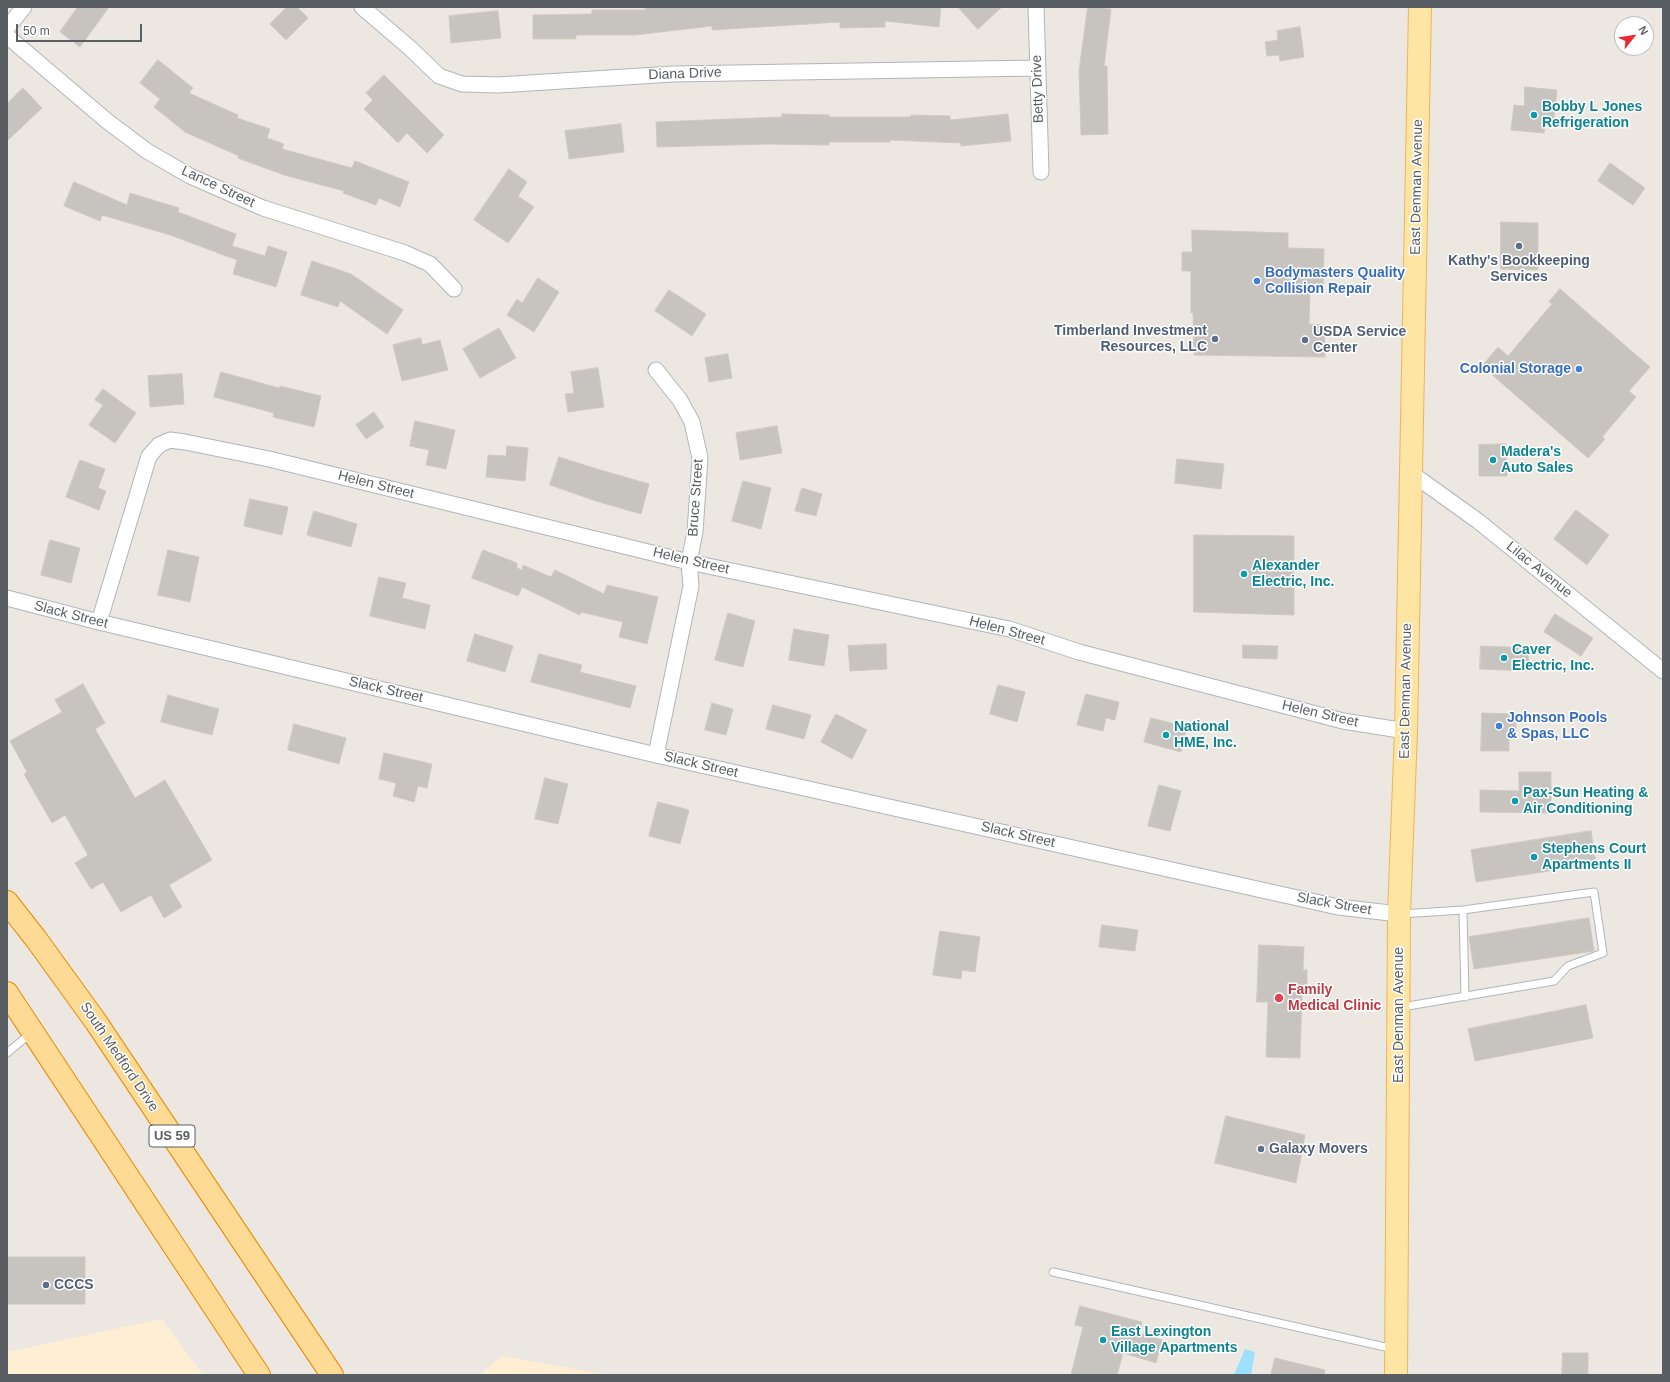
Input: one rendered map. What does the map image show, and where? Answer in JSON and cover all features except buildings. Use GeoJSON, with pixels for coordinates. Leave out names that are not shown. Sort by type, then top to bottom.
{"type":"FeatureCollection","features":[{"type":"Feature","properties":{"kind":"highway","name":"South Medford Drive"},"geometry":{"type":"LineString","coordinates":[[7,902],[36,939],[96,1022],[332,1375]]}},
{"type":"Feature","properties":{"kind":"highway"},"geometry":{"type":"LineString","coordinates":[[7,993],[259,1375]]}},
{"type":"Feature","properties":{"kind":"main road","name":"East Denman Avenue"},"geometry":{"type":"LineString","coordinates":[[1396,1375],[1399,914],[1406,731],[1420,7]]}},
{"type":"Feature","properties":{"kind":"street"},"geometry":{"type":"LineString","coordinates":[[7,28],[24,7]]}},
{"type":"Feature","properties":{"kind":"street","name":"Diana Drive"},"geometry":{"type":"LineString","coordinates":[[362,7],[411,49],[439,76],[462,84],[498,85],[674,74],[1037,68]]}},
{"type":"Feature","properties":{"kind":"street","name":"Betty Drive"},"geometry":{"type":"LineString","coordinates":[[1036,7],[1041,172]]}},
{"type":"Feature","properties":{"kind":"street","name":"Lance Street"},"geometry":{"type":"LineString","coordinates":[[7,36],[51,75],[107,121],[148,151],[190,176],[263,208],[406,254],[430,264],[454,289]]}},
{"type":"Feature","properties":{"kind":"street","name":"Bruce Street"},"geometry":{"type":"LineString","coordinates":[[656,370],[680,400],[692,422],[700,458],[695,532],[689,562],[691,586],[656,755]]}},
{"type":"Feature","properties":{"kind":"street","name":"Helen Street"},"geometry":{"type":"LineString","coordinates":[[99,622],[149,456],[159,445],[170,440],[269,459],[689,562],[1009,630],[1079,652],[1343,721],[1406,731]]}},
{"type":"Feature","properties":{"kind":"street","name":"Lilac Avenue"},"geometry":{"type":"LineString","coordinates":[[1411,473],[1478,521],[1663,672]]}},
{"type":"Feature","properties":{"kind":"street","name":"Slack Street"},"geometry":{"type":"LineString","coordinates":[[7,598],[99,622],[656,755],[1338,907],[1399,914]]}},
{"type":"Feature","properties":{"kind":"lane"},"geometry":{"type":"LineString","coordinates":[[1399,914],[1463,910],[1594,892],[1603,953],[1568,966],[1554,981],[1399,1008]]}},
{"type":"Feature","properties":{"kind":"lane"},"geometry":{"type":"LineString","coordinates":[[1463,910],[1465,997]]}},
{"type":"Feature","properties":{"kind":"lane"},"geometry":{"type":"LineString","coordinates":[[7,1053],[33,1032]]}},
{"type":"Feature","properties":{"kind":"lane"},"geometry":{"type":"LineString","coordinates":[[1053,1272],[1396,1349]]}},
{"type":"Feature","properties":{"kind":"shaded area"},"geometry":{"type":"Polygon","coordinates":[[[162,1319],[203,1375],[7,1375],[7,1352],[162,1319]]]}},
{"type":"Feature","properties":{"kind":"shaded area"},"geometry":{"type":"Polygon","coordinates":[[[502,1356],[608,1375],[479,1375],[502,1356]]]}},
{"type":"Feature","properties":{"kind":"water"},"geometry":{"type":"Polygon","coordinates":[[[1245,1349],[1255,1352],[1251,1375],[1234,1375],[1245,1349]]]}},
{"type":"Feature","properties":{"kind":"place","name":"Bobby L Jones Refrigeration"},"geometry":{"type":"Point","coordinates":[1534,115]}},
{"type":"Feature","properties":{"kind":"place","name":"Kathy's Bookkeeping Services"},"geometry":{"type":"Point","coordinates":[1519,246]}},
{"type":"Feature","properties":{"kind":"place","name":"Bodymasters Quality Collision Repair"},"geometry":{"type":"Point","coordinates":[1257,281]}},
{"type":"Feature","properties":{"kind":"place","name":"Timberland Investment Resources, LLC"},"geometry":{"type":"Point","coordinates":[1215,339]}},
{"type":"Feature","properties":{"kind":"place","name":"USDA Service Center"},"geometry":{"type":"Point","coordinates":[1305,340]}},
{"type":"Feature","properties":{"kind":"place","name":"Colonial Storage"},"geometry":{"type":"Point","coordinates":[1579,369]}},
{"type":"Feature","properties":{"kind":"place","name":"Madera's Auto Sales"},"geometry":{"type":"Point","coordinates":[1493,460]}},
{"type":"Feature","properties":{"kind":"place","name":"Alexander Electric, Inc."},"geometry":{"type":"Point","coordinates":[1244,574]}},
{"type":"Feature","properties":{"kind":"place","name":"Caver Electric, Inc."},"geometry":{"type":"Point","coordinates":[1504,658]}},
{"type":"Feature","properties":{"kind":"place","name":"Johnson Pools & Spas, LLC"},"geometry":{"type":"Point","coordinates":[1499,726]}},
{"type":"Feature","properties":{"kind":"place","name":"National HME, Inc."},"geometry":{"type":"Point","coordinates":[1166,735]}},
{"type":"Feature","properties":{"kind":"place","name":"Pax-Sun Heating & Air Conditioning"},"geometry":{"type":"Point","coordinates":[1515,801]}},
{"type":"Feature","properties":{"kind":"place","name":"Stephens Court Apartments II"},"geometry":{"type":"Point","coordinates":[1534,857]}},
{"type":"Feature","properties":{"kind":"place","name":"Family Medical Clinic"},"geometry":{"type":"Point","coordinates":[1279,998]}},
{"type":"Feature","properties":{"kind":"place","name":"Galaxy Movers"},"geometry":{"type":"Point","coordinates":[1261,1149]}},
{"type":"Feature","properties":{"kind":"place","name":"CCCS"},"geometry":{"type":"Point","coordinates":[46,1285]}},
{"type":"Feature","properties":{"kind":"place","name":"East Lexington Village Apartments"},"geometry":{"type":"Point","coordinates":[1103,1340]}}]}
